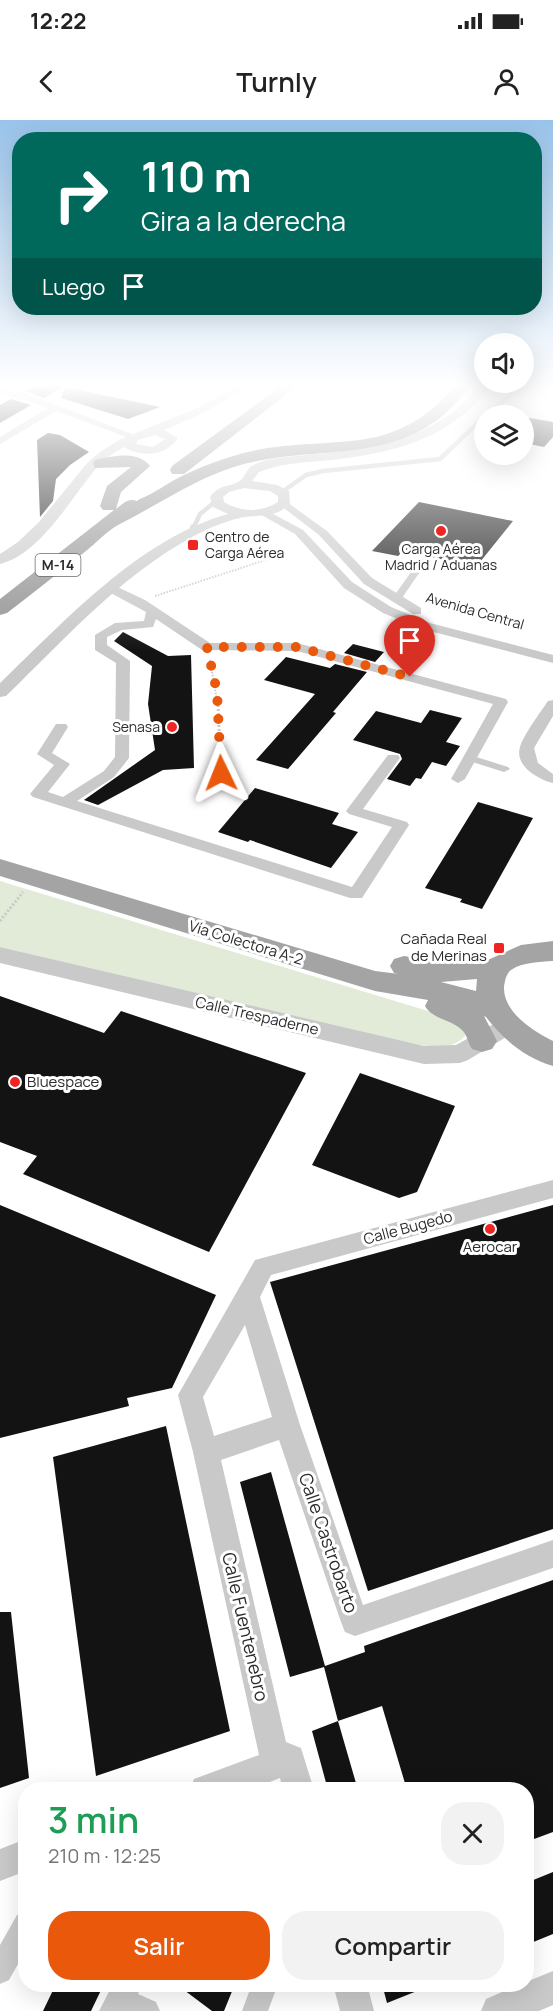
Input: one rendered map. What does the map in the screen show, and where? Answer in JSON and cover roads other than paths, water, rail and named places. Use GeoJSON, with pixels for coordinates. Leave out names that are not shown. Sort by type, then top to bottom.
{"type":"FeatureCollection","features":[{"type":"Feature","properties":{"kind":"highway"},"geometry":{"type":"LineString","coordinates":[[131,475],[113,490],[112,513],[144,505],[193,475]]}},
{"type":"Feature","properties":{"kind":"highway"},"geometry":{"type":"LineString","coordinates":[[130,491],[132,480],[138,475]]}},
{"type":"Feature","properties":{"kind":"highway","name":"M-14"},"geometry":{"type":"LineString","coordinates":[[0,609],[112,513],[130,491],[151,475]]}},
{"type":"Feature","properties":{"kind":"highway","name":"M-14"},"geometry":{"type":"LineString","coordinates":[[0,589],[165,475]]}},
{"type":"Feature","properties":{"kind":"highway"},"geometry":{"type":"LineString","coordinates":[[216,475],[220,480],[241,485]]}},
{"type":"Feature","properties":{"kind":"main road","name":"Vía Colectora A-2"},"geometry":{"type":"LineString","coordinates":[[0,848],[331,950],[439,972],[497,968]]}},
{"type":"Feature","properties":{"kind":"main road","name":"Vía Colectora A-2"},"geometry":{"type":"LineString","coordinates":[[0,867],[375,981],[473,1000],[501,1017],[520,1036],[553,1055]]}},
{"type":"Feature","properties":{"kind":"main road"},"geometry":{"type":"LineString","coordinates":[[501,1017],[489,996],[489,982],[497,968],[510,959],[531,952],[553,951]]}},
{"type":"Feature","properties":{"kind":"main road"},"geometry":{"type":"LineString","coordinates":[[375,981],[463,1015],[473,1021],[480,1030],[482,1041]]}},
{"type":"Feature","properties":{"kind":"street"},"geometry":{"type":"LineString","coordinates":[[0,560],[22,545],[46,523],[88,475]]}},
{"type":"Feature","properties":{"kind":"street"},"geometry":{"type":"LineString","coordinates":[[196,530],[219,504],[218,493],[241,485],[250,475]]}},
{"type":"Feature","properties":{"kind":"street"},"geometry":{"type":"LineString","coordinates":[[258,475],[259,479],[276,492]]}},
{"type":"Feature","properties":{"kind":"street"},"geometry":{"type":"LineString","coordinates":[[241,485],[276,492]]}},
{"type":"Feature","properties":{"kind":"street"},"geometry":{"type":"LineString","coordinates":[[0,692],[111,588],[160,552],[196,530],[244,513],[264,512],[276,492]]}},
{"type":"Feature","properties":{"kind":"street","name":"Avenida Central"},"geometry":{"type":"LineString","coordinates":[[276,492],[323,533],[368,580],[396,600],[453,623],[553,647]]}},
{"type":"Feature","properties":{"kind":"street"},"geometry":{"type":"LineString","coordinates":[[219,504],[244,513]]}},
{"type":"Feature","properties":{"kind":"street","name":"Avenida Central"},"geometry":{"type":"LineString","coordinates":[[264,512],[299,532],[348,585],[387,610],[426,626],[553,659]]}},
{"type":"Feature","properties":{"kind":"street"},"geometry":{"type":"LineString","coordinates":[[0,544],[23,536],[46,523]]}},
{"type":"Feature","properties":{"kind":"street"},"geometry":{"type":"LineString","coordinates":[[399,596],[424,560]]}},
{"type":"Feature","properties":{"kind":"street"},"geometry":{"type":"LineString","coordinates":[[111,588],[146,607],[207,647],[297,647],[501,702],[458,779]]}},
{"type":"Feature","properties":{"kind":"street"},"geometry":{"type":"LineString","coordinates":[[64,803],[109,774],[122,758],[123,661],[100,647],[101,634],[119,626],[149,624],[146,607]]}},
{"type":"Feature","properties":{"kind":"street"},"geometry":{"type":"LineString","coordinates":[[553,704],[527,748],[526,756],[534,768],[553,779]]}},
{"type":"Feature","properties":{"kind":"street"},"geometry":{"type":"LineString","coordinates":[[61,727],[44,754],[63,764],[38,794],[356,894],[401,825],[354,811],[393,758]]}},
{"type":"Feature","properties":{"kind":"street"},"geometry":{"type":"LineString","coordinates":[[470,758],[504,769]]}},
{"type":"Feature","properties":{"kind":"street","name":"Calle Trespaderne"},"geometry":{"type":"LineString","coordinates":[[0,955],[424,1055],[460,1054],[482,1041],[501,1017]]}},
{"type":"Feature","properties":{"kind":"street","name":"Calle Bugedo"},"geometry":{"type":"LineString","coordinates":[[248,1297],[263,1267],[553,1189]]}},
{"type":"Feature","properties":{"kind":"street","name":"Calle Castrobarto"},"geometry":{"type":"LineString","coordinates":[[248,1297],[287,1425],[355,1622],[553,1554]]}},
{"type":"Feature","properties":{"kind":"street","name":"Calle Fuentenebro"},"geometry":{"type":"LineString","coordinates":[[248,1297],[190,1395],[206,1452],[273,1754],[290,1759]]}},
{"type":"Feature","properties":{"kind":"street"},"geometry":{"type":"LineString","coordinates":[[206,1452],[287,1425]]}},
{"type":"Feature","properties":{"kind":"street"},"geometry":{"type":"LineString","coordinates":[[227,1782],[290,1759],[296,1782]]}},
{"type":"Feature","properties":{"kind":"street"},"geometry":{"type":"LineString","coordinates":[[0,1865],[18,1858]]}},
{"type":"Feature","properties":{"kind":"street"},"geometry":{"type":"LineString","coordinates":[[0,1971],[18,1938]]}},
{"type":"Feature","properties":{"kind":"street"},"geometry":{"type":"LineString","coordinates":[[498,2011],[553,1988]]}},
{"type":"Feature","properties":{"kind":"street"},"geometry":{"type":"LineString","coordinates":[[255,2011],[262,1992]]}},
{"type":"Feature","properties":{"kind":"street"},"geometry":{"type":"LineString","coordinates":[[352,1992],[357,2011]]}},
{"type":"Feature","properties":{"kind":"street"},"geometry":{"type":"LineString","coordinates":[[119,1999],[147,2011]]}},
{"type":"Feature","properties":{"kind":"lane"},"geometry":{"type":"LineString","coordinates":[[276,492],[306,475]]}},
{"type":"Feature","properties":{"kind":"lane"},"geometry":{"type":"LineString","coordinates":[[276,492],[294,482]]}},
{"type":"Feature","properties":{"kind":"place","name":"Carga Aérea Madrid / Aduanas"},"geometry":{"type":"Point","coordinates":[441,531]}},
{"type":"Feature","properties":{"kind":"place","name":"Centro de Carga Aérea"},"geometry":{"type":"Point","coordinates":[193,545]}},
{"type":"Feature","properties":{"kind":"place","name":"Senasa"},"geometry":{"type":"Point","coordinates":[172,727]}},
{"type":"Feature","properties":{"kind":"place","name":"Cañada Real de Merinas"},"geometry":{"type":"Point","coordinates":[499,948]}},
{"type":"Feature","properties":{"kind":"place","name":"Bluespace"},"geometry":{"type":"Point","coordinates":[15,1082]}},
{"type":"Feature","properties":{"kind":"place","name":"Aerocar"},"geometry":{"type":"Point","coordinates":[490,1229]}}]}
